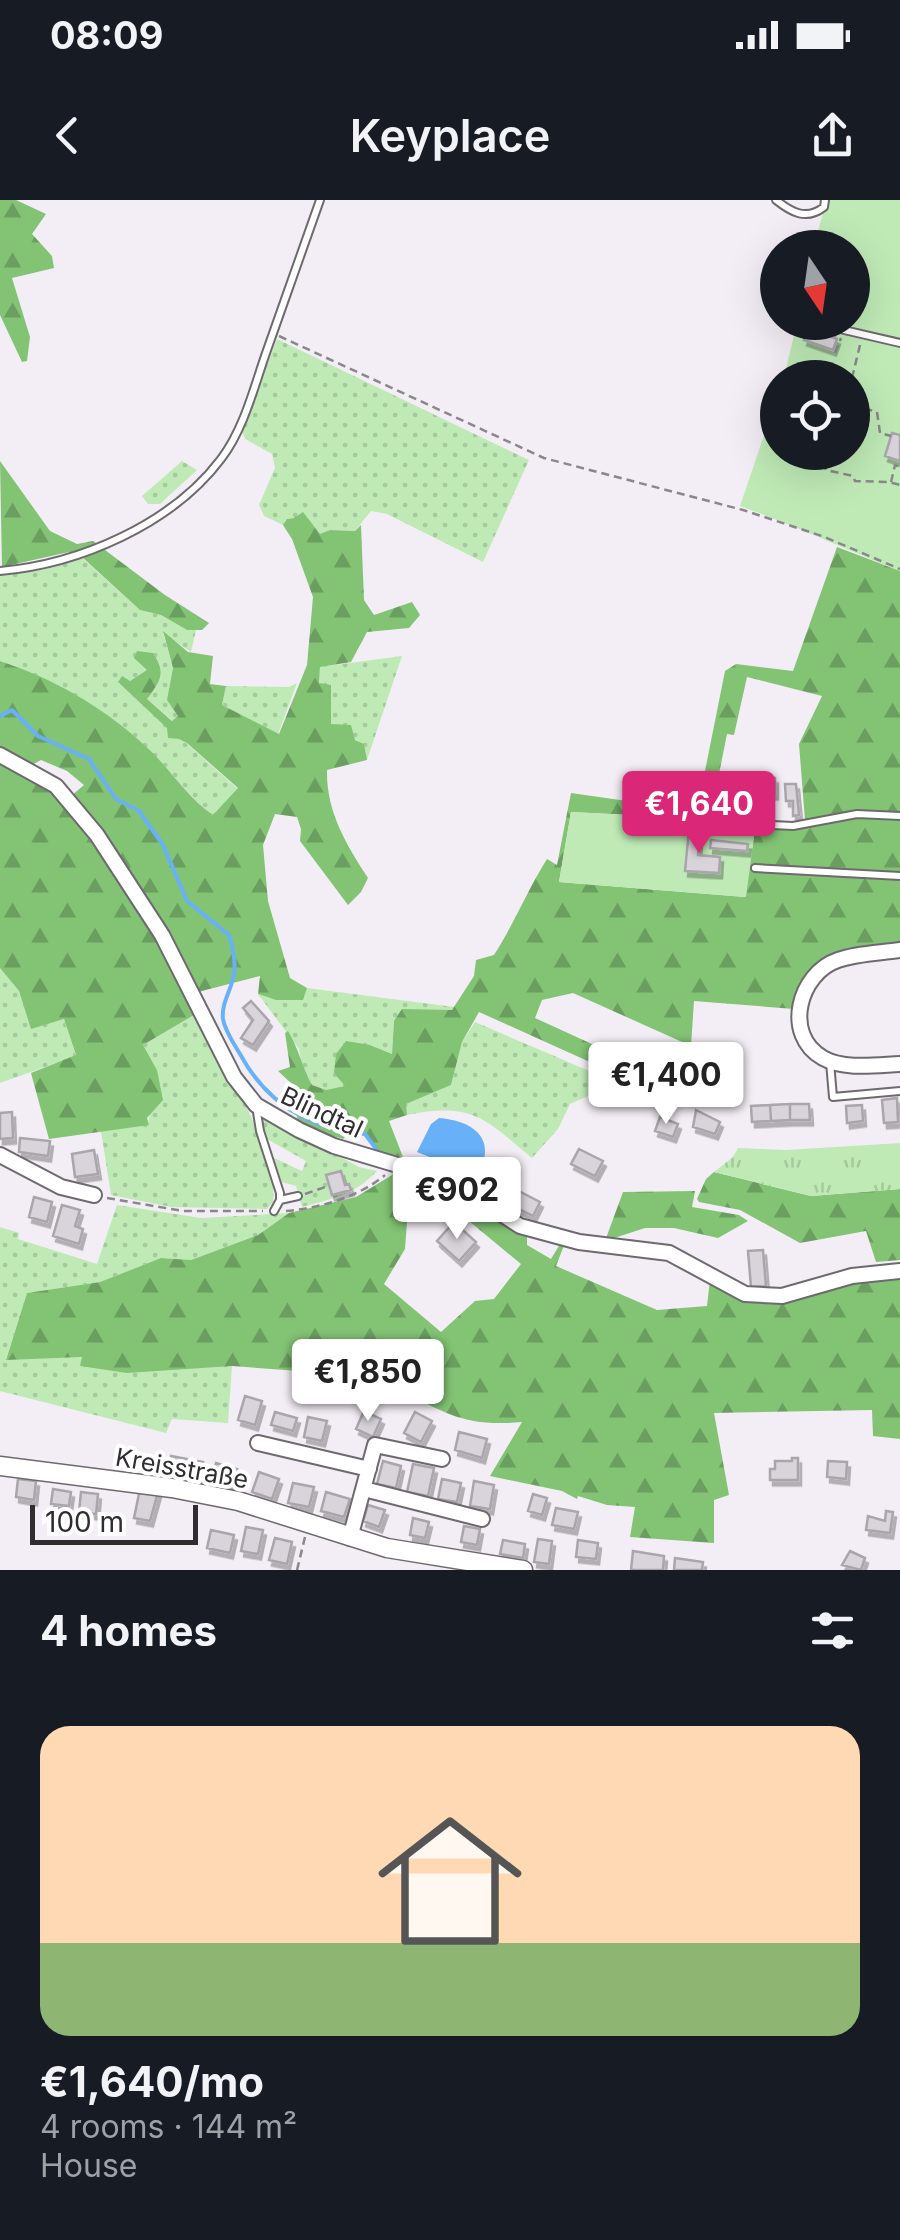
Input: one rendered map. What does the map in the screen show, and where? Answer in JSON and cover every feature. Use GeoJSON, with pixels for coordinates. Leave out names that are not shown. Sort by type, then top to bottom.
{"type":"FeatureCollection","features":[{"type":"Feature","properties":{"kind":"street","name":"Blindtal"},"geometry":{"type":"LineString","coordinates":[[0,755],[56,786],[97,835],[162,935],[234,1078],[256,1105],[334,1146],[460,1186],[520,1226],[579,1242],[670,1253],[745,1294],[782,1296],[852,1276],[900,1271]]}},
{"type":"Feature","properties":{"kind":"street"},"geometry":{"type":"LineString","coordinates":[[900,950],[836,960],[816,972],[802,998],[799,1014],[800,1028],[811,1049],[830,1062],[900,1064]]}},
{"type":"Feature","properties":{"kind":"street"},"geometry":{"type":"LineString","coordinates":[[0,1155],[61,1188],[94,1195]]}},
{"type":"Feature","properties":{"kind":"street","name":"Kreisstraße"},"geometry":{"type":"LineString","coordinates":[[258,1443],[370,1469]]}},
{"type":"Feature","properties":{"kind":"street"},"geometry":{"type":"LineString","coordinates":[[350,1538],[376,1445],[442,1459]]}},
{"type":"Feature","properties":{"kind":"street","name":"Kreisstraße"},"geometry":{"type":"LineString","coordinates":[[0,1466],[172,1488],[238,1501],[350,1538],[452,1565],[524,1570]]}},
{"type":"Feature","properties":{"kind":"street"},"geometry":{"type":"LineString","coordinates":[[364,1489],[482,1518]]}},
{"type":"Feature","properties":{"kind":"lane"},"geometry":{"type":"LineString","coordinates":[[0,571],[56,562],[140,528],[190,491],[222,458],[246,410],[320,200]]}},
{"type":"Feature","properties":{"kind":"lane"},"geometry":{"type":"LineString","coordinates":[[776,200],[797,214],[808,215],[824,207],[826,200]]}},
{"type":"Feature","properties":{"kind":"lane"},"geometry":{"type":"LineString","coordinates":[[870,337],[900,344]]}},
{"type":"Feature","properties":{"kind":"lane"},"geometry":{"type":"LineString","coordinates":[[710,822],[793,826],[857,814],[900,816]]}},
{"type":"Feature","properties":{"kind":"lane"},"geometry":{"type":"LineString","coordinates":[[755,868],[900,876]]}},
{"type":"Feature","properties":{"kind":"lane"},"geometry":{"type":"LineString","coordinates":[[830,1062],[834,1097],[900,1091]]}},
{"type":"Feature","properties":{"kind":"lane"},"geometry":{"type":"LineString","coordinates":[[256,1105],[280,1200],[274,1211]]}},
{"type":"Feature","properties":{"kind":"lane"},"geometry":{"type":"LineString","coordinates":[[280,1200],[298,1196]]}},
{"type":"Feature","properties":{"kind":"path"},"geometry":{"type":"LineString","coordinates":[[273,333],[544,458],[743,510],[822,536],[900,569]]}},
{"type":"Feature","properties":{"kind":"path"},"geometry":{"type":"LineString","coordinates":[[835,353],[840,340]]}},
{"type":"Feature","properties":{"kind":"path"},"geometry":{"type":"LineString","coordinates":[[870,410],[877,412],[880,433],[891,436]]}},
{"type":"Feature","properties":{"kind":"path"},"geometry":{"type":"LineString","coordinates":[[891,482],[896,466],[900,467]]}},
{"type":"Feature","properties":{"kind":"path"},"geometry":{"type":"LineString","coordinates":[[826,470],[853,476],[855,481],[900,485]]}},
{"type":"Feature","properties":{"kind":"path"},"geometry":{"type":"LineString","coordinates":[[94,1195],[183,1211],[274,1211],[334,1201],[384,1176]]}},
{"type":"Feature","properties":{"kind":"path"},"geometry":{"type":"LineString","coordinates":[[298,1196],[325,1187]]}},
{"type":"Feature","properties":{"kind":"path"},"geometry":{"type":"LineString","coordinates":[[297,1570],[308,1524]]}},
{"type":"Feature","properties":{"kind":"green space"},"geometry":{"type":"Polygon","coordinates":[[[0,200],[16,200],[46,214],[32,234],[52,256],[54,268],[12,278],[30,337],[27,361],[22,362],[0,315],[0,200]]]}},
{"type":"Feature","properties":{"kind":"green space"},"geometry":{"type":"Polygon","coordinates":[[[827,200],[900,200],[900,571],[740,506],[760,447],[760,470],[870,470],[870,360],[788,360],[793,340],[870,340],[870,230],[818,230],[827,200]]]}},
{"type":"Feature","properties":{"kind":"green space"},"geometry":{"type":"Polygon","coordinates":[[[277,339],[529,460],[483,562],[387,514],[371,511],[355,531],[330,530],[320,535],[294,518],[283,525],[264,516],[259,505],[275,468],[272,454],[245,439],[242,430],[277,339]]]}},
{"type":"Feature","properties":{"kind":"green space"},"geometry":{"type":"Polygon","coordinates":[[[0,461],[50,531],[77,544],[93,541],[209,623],[202,630],[187,630],[161,615],[140,610],[82,557],[69,552],[2,567],[0,461]]]}},
{"type":"Feature","properties":{"kind":"green space"},"geometry":{"type":"Polygon","coordinates":[[[182,461],[197,470],[160,504],[148,504],[142,496],[182,461]]]}},
{"type":"Feature","properties":{"kind":"green space"},"geometry":{"type":"Polygon","coordinates":[[[303,512],[320,534],[330,530],[355,531],[361,525],[364,600],[374,615],[412,602],[420,615],[409,628],[367,632],[351,662],[320,667],[319,683],[331,685],[331,724],[351,725],[355,740],[364,744],[367,760],[327,770],[334,813],[368,878],[348,905],[300,841],[297,817],[275,814],[263,845],[268,901],[290,978],[307,988],[303,1000],[276,1000],[258,994],[260,976],[198,992],[158,914],[71,796],[84,785],[67,771],[41,760],[32,765],[0,751],[0,661],[57,684],[110,717],[213,815],[238,788],[187,743],[168,738],[167,728],[118,682],[122,676],[130,681],[147,670],[134,658],[137,651],[153,653],[160,676],[147,699],[172,721],[178,716],[167,700],[173,668],[163,631],[188,652],[213,656],[210,684],[226,686],[222,705],[279,734],[307,665],[313,597],[283,525],[303,512]]]}},
{"type":"Feature","properties":{"kind":"green space"},"geometry":{"type":"Polygon","coordinates":[[[837,547],[900,571],[900,812],[858,810],[805,820],[799,744],[822,696],[747,677],[734,735],[727,734],[710,819],[571,812],[559,882],[745,897],[755,829],[805,827],[858,817],[900,820],[900,944],[829,959],[794,1009],[694,1001],[691,1046],[573,993],[542,1000],[535,1018],[616,1055],[614,1061],[685,1095],[685,1105],[479,1012],[462,1042],[451,1085],[406,1104],[407,1115],[389,1121],[403,1157],[379,1152],[366,1133],[351,1131],[343,1139],[294,1123],[307,1098],[278,1071],[290,1067],[285,1033],[288,1031],[292,1038],[312,1085],[326,1090],[345,1086],[334,1073],[336,1054],[346,1041],[392,1054],[394,1021],[402,1009],[452,1010],[474,976],[476,960],[494,955],[547,859],[557,865],[571,793],[697,811],[725,671],[736,664],[793,671],[837,547]]]}},
{"type":"Feature","properties":{"kind":"green space"},"geometry":{"type":"Polygon","coordinates":[[[80,556],[140,610],[161,615],[187,630],[196,630],[191,652],[163,633],[173,668],[169,690],[178,715],[173,721],[147,699],[148,670],[130,681],[118,682],[238,789],[213,816],[131,734],[0,661],[0,573],[57,564],[80,556]]]}},
{"type":"Feature","properties":{"kind":"green space"},"geometry":{"type":"Polygon","coordinates":[[[402,656],[367,760],[364,745],[331,724],[331,686],[319,684],[320,667],[402,656]]]}},
{"type":"Feature","properties":{"kind":"green space"},"geometry":{"type":"Polygon","coordinates":[[[297,683],[278,734],[222,705],[226,686],[289,687],[297,683]]]}},
{"type":"Feature","properties":{"kind":"green space"},"geometry":{"type":"Polygon","coordinates":[[[0,760],[51,791],[82,829],[156,934],[194,1015],[143,1045],[157,1070],[163,1100],[147,1118],[149,1125],[49,1139],[31,1073],[76,1055],[64,1019],[31,1029],[19,991],[0,968],[0,760]]]}},
{"type":"Feature","properties":{"kind":"green space"},"geometry":{"type":"Polygon","coordinates":[[[571,812],[710,819],[709,825],[755,829],[746,897],[559,882],[571,812]]]}},
{"type":"Feature","properties":{"kind":"green space"},"geometry":{"type":"Polygon","coordinates":[[[0,968],[19,991],[31,1028],[64,1019],[76,1056],[0,1083],[0,968]]]}},
{"type":"Feature","properties":{"kind":"green space"},"geometry":{"type":"Polygon","coordinates":[[[307,988],[454,1007],[394,1021],[392,1054],[370,1045],[346,1086],[326,1091],[312,1085],[299,1049],[258,994],[276,1000],[302,1000],[307,988]]]}},
{"type":"Feature","properties":{"kind":"green space"},"geometry":{"type":"Polygon","coordinates":[[[194,1015],[258,1132],[272,1181],[273,1202],[267,1209],[171,1207],[111,1195],[101,1131],[148,1124],[157,1070],[143,1045],[194,1015]]]}},
{"type":"Feature","properties":{"kind":"green space"},"geometry":{"type":"Polygon","coordinates":[[[475,1022],[601,1076],[593,1094],[570,1104],[558,1129],[532,1158],[488,1123],[462,1112],[407,1115],[405,1104],[451,1085],[462,1042],[475,1022]]]}},
{"type":"Feature","properties":{"kind":"green space"},"geometry":{"type":"Polygon","coordinates":[[[260,1113],[359,1167],[377,1171],[352,1190],[302,1207],[296,1186],[282,1182],[272,1157],[302,1171],[306,1161],[265,1138],[260,1113]]]}},
{"type":"Feature","properties":{"kind":"green space"},"geometry":{"type":"Polygon","coordinates":[[[900,1143],[900,1189],[811,1196],[714,1172],[738,1148],[786,1150],[900,1143]]]}},
{"type":"Feature","properties":{"kind":"green space"},"geometry":{"type":"Polygon","coordinates":[[[394,1170],[410,1182],[405,1249],[384,1284],[441,1332],[475,1301],[494,1299],[521,1264],[440,1197],[442,1187],[527,1234],[527,1245],[551,1259],[560,1244],[565,1243],[556,1266],[657,1310],[707,1306],[710,1280],[748,1297],[848,1279],[900,1275],[900,1439],[873,1436],[872,1410],[714,1413],[729,1495],[714,1500],[714,1543],[630,1537],[635,1507],[607,1505],[578,1496],[577,1499],[562,1491],[490,1476],[522,1422],[472,1421],[402,1391],[397,1400],[355,1380],[326,1373],[232,1366],[127,1373],[80,1366],[82,1357],[6,1360],[27,1293],[100,1282],[161,1258],[191,1260],[258,1235],[289,1213],[356,1197],[394,1170]]]}},
{"type":"Feature","properties":{"kind":"green space"},"geometry":{"type":"Polygon","coordinates":[[[714,1172],[811,1196],[900,1189],[900,1260],[876,1262],[866,1231],[800,1243],[740,1210],[699,1202],[706,1179],[714,1172]]]}},
{"type":"Feature","properties":{"kind":"green space"},"geometry":{"type":"Polygon","coordinates":[[[695,1191],[692,1207],[739,1215],[748,1221],[718,1238],[674,1228],[645,1228],[605,1241],[623,1192],[695,1191]]]}},
{"type":"Feature","properties":{"kind":"green space"},"geometry":{"type":"Polygon","coordinates":[[[117,1205],[201,1218],[289,1213],[258,1235],[191,1260],[161,1258],[100,1282],[27,1293],[6,1359],[83,1357],[80,1366],[232,1366],[228,1423],[172,1419],[166,1433],[0,1391],[0,1227],[19,1233],[18,1239],[97,1264],[117,1205]]]}},
{"type":"Feature","properties":{"kind":"water"},"geometry":{"type":"Polygon","coordinates":[[[439,1118],[463,1123],[479,1135],[485,1152],[477,1176],[417,1152],[431,1124],[439,1118]]]}},
{"type":"Feature","properties":{"kind":"building"},"geometry":{"type":"Polygon","coordinates":[[[804,340],[837,340],[833,350],[804,340]]]}},
{"type":"Feature","properties":{"kind":"building"},"geometry":{"type":"Polygon","coordinates":[[[892,433],[900,435],[900,461],[885,456],[892,433]]]}},
{"type":"Feature","properties":{"kind":"building"},"geometry":{"type":"Polygon","coordinates":[[[759,777],[775,778],[775,794],[756,794],[759,777]]]}},
{"type":"Feature","properties":{"kind":"building"},"geometry":{"type":"Polygon","coordinates":[[[785,784],[796,784],[799,815],[793,816],[793,801],[786,801],[785,784]]]}},
{"type":"Feature","properties":{"kind":"building"},"geometry":{"type":"Polygon","coordinates":[[[731,798],[744,798],[746,814],[730,814],[731,798]]]}},
{"type":"Feature","properties":{"kind":"building"},"geometry":{"type":"Polygon","coordinates":[[[689,829],[700,830],[698,855],[720,857],[719,873],[685,871],[689,829]]]}},
{"type":"Feature","properties":{"kind":"building"},"geometry":{"type":"Polygon","coordinates":[[[711,840],[748,844],[747,851],[710,848],[711,840]]]}},
{"type":"Feature","properties":{"kind":"building"},"geometry":{"type":"Polygon","coordinates":[[[251,1001],[269,1021],[253,1045],[241,1038],[253,1020],[243,1008],[251,1001]]]}},
{"type":"Feature","properties":{"kind":"building"},"geometry":{"type":"Polygon","coordinates":[[[897,1098],[898,1122],[884,1123],[882,1100],[897,1098]]]}},
{"type":"Feature","properties":{"kind":"building"},"geometry":{"type":"Polygon","coordinates":[[[790,1104],[809,1104],[810,1120],[790,1120],[790,1104]]]}},
{"type":"Feature","properties":{"kind":"building"},"geometry":{"type":"Polygon","coordinates":[[[790,1104],[790,1120],[771,1121],[770,1105],[790,1104]]]}},
{"type":"Feature","properties":{"kind":"building"},"geometry":{"type":"Polygon","coordinates":[[[770,1105],[771,1121],[752,1122],[751,1106],[770,1105]]]}},
{"type":"Feature","properties":{"kind":"building"},"geometry":{"type":"Polygon","coordinates":[[[862,1105],[863,1121],[847,1123],[846,1106],[862,1105]]]}},
{"type":"Feature","properties":{"kind":"building"},"geometry":{"type":"Polygon","coordinates":[[[696,1110],[720,1122],[715,1134],[693,1127],[696,1110]]]}},
{"type":"Feature","properties":{"kind":"building"},"geometry":{"type":"Polygon","coordinates":[[[12,1112],[13,1138],[0,1139],[0,1113],[12,1112]]]}},
{"type":"Feature","properties":{"kind":"building"},"geometry":{"type":"Polygon","coordinates":[[[660,1117],[678,1124],[673,1137],[655,1131],[660,1117]]]}},
{"type":"Feature","properties":{"kind":"building"},"geometry":{"type":"Polygon","coordinates":[[[20,1138],[50,1141],[48,1156],[19,1152],[20,1138]]]}},
{"type":"Feature","properties":{"kind":"building"},"geometry":{"type":"Polygon","coordinates":[[[579,1149],[603,1161],[595,1176],[571,1164],[579,1149]]]}},
{"type":"Feature","properties":{"kind":"building"},"geometry":{"type":"Polygon","coordinates":[[[94,1150],[98,1174],[75,1177],[72,1154],[94,1150]]]}},
{"type":"Feature","properties":{"kind":"building"},"geometry":{"type":"Polygon","coordinates":[[[341,1171],[351,1190],[332,1195],[326,1175],[341,1171]]]}},
{"type":"Feature","properties":{"kind":"building"},"geometry":{"type":"Polygon","coordinates":[[[511,1187],[540,1202],[533,1216],[504,1202],[511,1187]]]}},
{"type":"Feature","properties":{"kind":"building"},"geometry":{"type":"Polygon","coordinates":[[[34,1197],[52,1202],[47,1222],[29,1217],[34,1197]]]}},
{"type":"Feature","properties":{"kind":"building"},"geometry":{"type":"Polygon","coordinates":[[[62,1205],[80,1210],[75,1226],[83,1229],[79,1244],[53,1236],[62,1205]]]}},
{"type":"Feature","properties":{"kind":"building"},"geometry":{"type":"Polygon","coordinates":[[[454,1222],[476,1242],[459,1261],[437,1241],[454,1222]]]}},
{"type":"Feature","properties":{"kind":"building"},"geometry":{"type":"Polygon","coordinates":[[[763,1250],[766,1286],[751,1287],[748,1251],[763,1250]]]}},
{"type":"Feature","properties":{"kind":"building"},"geometry":{"type":"Polygon","coordinates":[[[245,1396],[262,1401],[255,1425],[238,1420],[245,1396]]]}},
{"type":"Feature","properties":{"kind":"building"},"geometry":{"type":"Polygon","coordinates":[[[364,1411],[381,1419],[373,1437],[356,1429],[364,1411]]]}},
{"type":"Feature","properties":{"kind":"building"},"geometry":{"type":"Polygon","coordinates":[[[275,1412],[297,1418],[293,1431],[271,1425],[275,1412]]]}},
{"type":"Feature","properties":{"kind":"building"},"geometry":{"type":"Polygon","coordinates":[[[415,1412],[432,1421],[421,1442],[404,1433],[415,1412]]]}},
{"type":"Feature","properties":{"kind":"building"},"geometry":{"type":"Polygon","coordinates":[[[308,1417],[327,1421],[322,1441],[304,1437],[308,1417]]]}},
{"type":"Feature","properties":{"kind":"building"},"geometry":{"type":"Polygon","coordinates":[[[459,1432],[487,1439],[482,1458],[455,1450],[459,1432]]]}},
{"type":"Feature","properties":{"kind":"building"},"geometry":{"type":"Polygon","coordinates":[[[171,1456],[187,1459],[184,1475],[168,1472],[171,1456]]]}},
{"type":"Feature","properties":{"kind":"building"},"geometry":{"type":"Polygon","coordinates":[[[798,1458],[798,1480],[770,1480],[775,1461],[798,1458]]]}},
{"type":"Feature","properties":{"kind":"building"},"geometry":{"type":"Polygon","coordinates":[[[187,1459],[203,1462],[200,1478],[184,1475],[187,1459]]]}},
{"type":"Feature","properties":{"kind":"building"},"geometry":{"type":"Polygon","coordinates":[[[383,1461],[401,1466],[396,1488],[377,1484],[383,1461]]]}},
{"type":"Feature","properties":{"kind":"building"},"geometry":{"type":"Polygon","coordinates":[[[828,1461],[847,1462],[846,1479],[827,1477],[828,1461]]]}},
{"type":"Feature","properties":{"kind":"building"},"geometry":{"type":"Polygon","coordinates":[[[216,1463],[237,1469],[232,1488],[211,1483],[216,1463]]]}},
{"type":"Feature","properties":{"kind":"building"},"geometry":{"type":"Polygon","coordinates":[[[413,1464],[434,1468],[428,1496],[407,1492],[413,1464]]]}},
{"type":"Feature","properties":{"kind":"building"},"geometry":{"type":"Polygon","coordinates":[[[259,1472],[279,1479],[272,1499],[252,1492],[259,1472]]]}},
{"type":"Feature","properties":{"kind":"building"},"geometry":{"type":"Polygon","coordinates":[[[18,1479],[36,1481],[34,1500],[16,1497],[18,1479]]]}},
{"type":"Feature","properties":{"kind":"building"},"geometry":{"type":"Polygon","coordinates":[[[442,1479],[461,1483],[457,1502],[438,1499],[442,1479]]]}},
{"type":"Feature","properties":{"kind":"building"},"geometry":{"type":"Polygon","coordinates":[[[474,1481],[494,1485],[490,1509],[470,1506],[474,1481]]]}},
{"type":"Feature","properties":{"kind":"building"},"geometry":{"type":"Polygon","coordinates":[[[293,1483],[314,1487],[309,1507],[288,1503],[293,1483]]]}},
{"type":"Feature","properties":{"kind":"building"},"geometry":{"type":"Polygon","coordinates":[[[53,1489],[71,1492],[69,1506],[51,1504],[53,1489]]]}},
{"type":"Feature","properties":{"kind":"building"},"geometry":{"type":"Polygon","coordinates":[[[140,1489],[158,1492],[150,1521],[134,1518],[140,1489]]]}},
{"type":"Feature","properties":{"kind":"building"},"geometry":{"type":"Polygon","coordinates":[[[81,1492],[98,1494],[96,1514],[79,1512],[81,1492]]]}},
{"type":"Feature","properties":{"kind":"building"},"geometry":{"type":"Polygon","coordinates":[[[326,1492],[350,1499],[344,1517],[321,1511],[326,1492]]]}},
{"type":"Feature","properties":{"kind":"building"},"geometry":{"type":"Polygon","coordinates":[[[533,1494],[547,1498],[542,1515],[528,1511],[533,1494]]]}},
{"type":"Feature","properties":{"kind":"building"},"geometry":{"type":"Polygon","coordinates":[[[368,1505],[385,1510],[379,1527],[363,1521],[368,1505]]]}},
{"type":"Feature","properties":{"kind":"building"},"geometry":{"type":"Polygon","coordinates":[[[556,1508],[578,1512],[574,1529],[552,1525],[556,1508]]]}},
{"type":"Feature","properties":{"kind":"building"},"geometry":{"type":"Polygon","coordinates":[[[886,1511],[893,1512],[890,1533],[866,1530],[868,1516],[885,1521],[886,1511]]]}},
{"type":"Feature","properties":{"kind":"building"},"geometry":{"type":"Polygon","coordinates":[[[413,1518],[429,1522],[425,1538],[410,1535],[413,1518]]]}},
{"type":"Feature","properties":{"kind":"building"},"geometry":{"type":"Polygon","coordinates":[[[464,1526],[480,1529],[477,1545],[461,1542],[464,1526]]]}},
{"type":"Feature","properties":{"kind":"building"},"geometry":{"type":"Polygon","coordinates":[[[246,1527],[263,1530],[258,1554],[241,1551],[246,1527]]]}},
{"type":"Feature","properties":{"kind":"building"},"geometry":{"type":"Polygon","coordinates":[[[211,1530],[234,1535],[230,1553],[207,1548],[211,1530]]]}},
{"type":"Feature","properties":{"kind":"building"},"geometry":{"type":"Polygon","coordinates":[[[275,1538],[292,1542],[287,1564],[269,1560],[275,1538]]]}},
{"type":"Feature","properties":{"kind":"building"},"geometry":{"type":"Polygon","coordinates":[[[538,1539],[552,1541],[549,1564],[534,1562],[538,1539]]]}},
{"type":"Feature","properties":{"kind":"building"},"geometry":{"type":"Polygon","coordinates":[[[503,1540],[525,1544],[523,1558],[500,1554],[503,1540]]]}},
{"type":"Feature","properties":{"kind":"building"},"geometry":{"type":"Polygon","coordinates":[[[578,1540],[598,1543],[596,1559],[576,1557],[578,1540]]]}},
{"type":"Feature","properties":{"kind":"building"},"geometry":{"type":"Polygon","coordinates":[[[633,1551],[664,1556],[663,1570],[631,1570],[633,1551]]]}},
{"type":"Feature","properties":{"kind":"building"},"geometry":{"type":"Polygon","coordinates":[[[850,1551],[865,1558],[861,1570],[842,1565],[850,1551]]]}},
{"type":"Feature","properties":{"kind":"building"},"geometry":{"type":"Polygon","coordinates":[[[675,1558],[703,1562],[702,1570],[674,1570],[675,1558]]]}},
{"type":"Feature","properties":{"kind":"waterway"},"geometry":{"type":"LineString","coordinates":[[0,716],[12,710],[38,736],[89,759],[116,799],[139,811],[163,845],[187,901],[229,935],[235,969],[223,1019],[233,1042],[263,1087],[308,1120],[365,1134],[380,1154]]}},
{"type":"Feature","properties":{"kind":"waterway"},"geometry":{"type":"LineString","coordinates":[[442,1172],[460,1177],[472,1187]]}}]}
